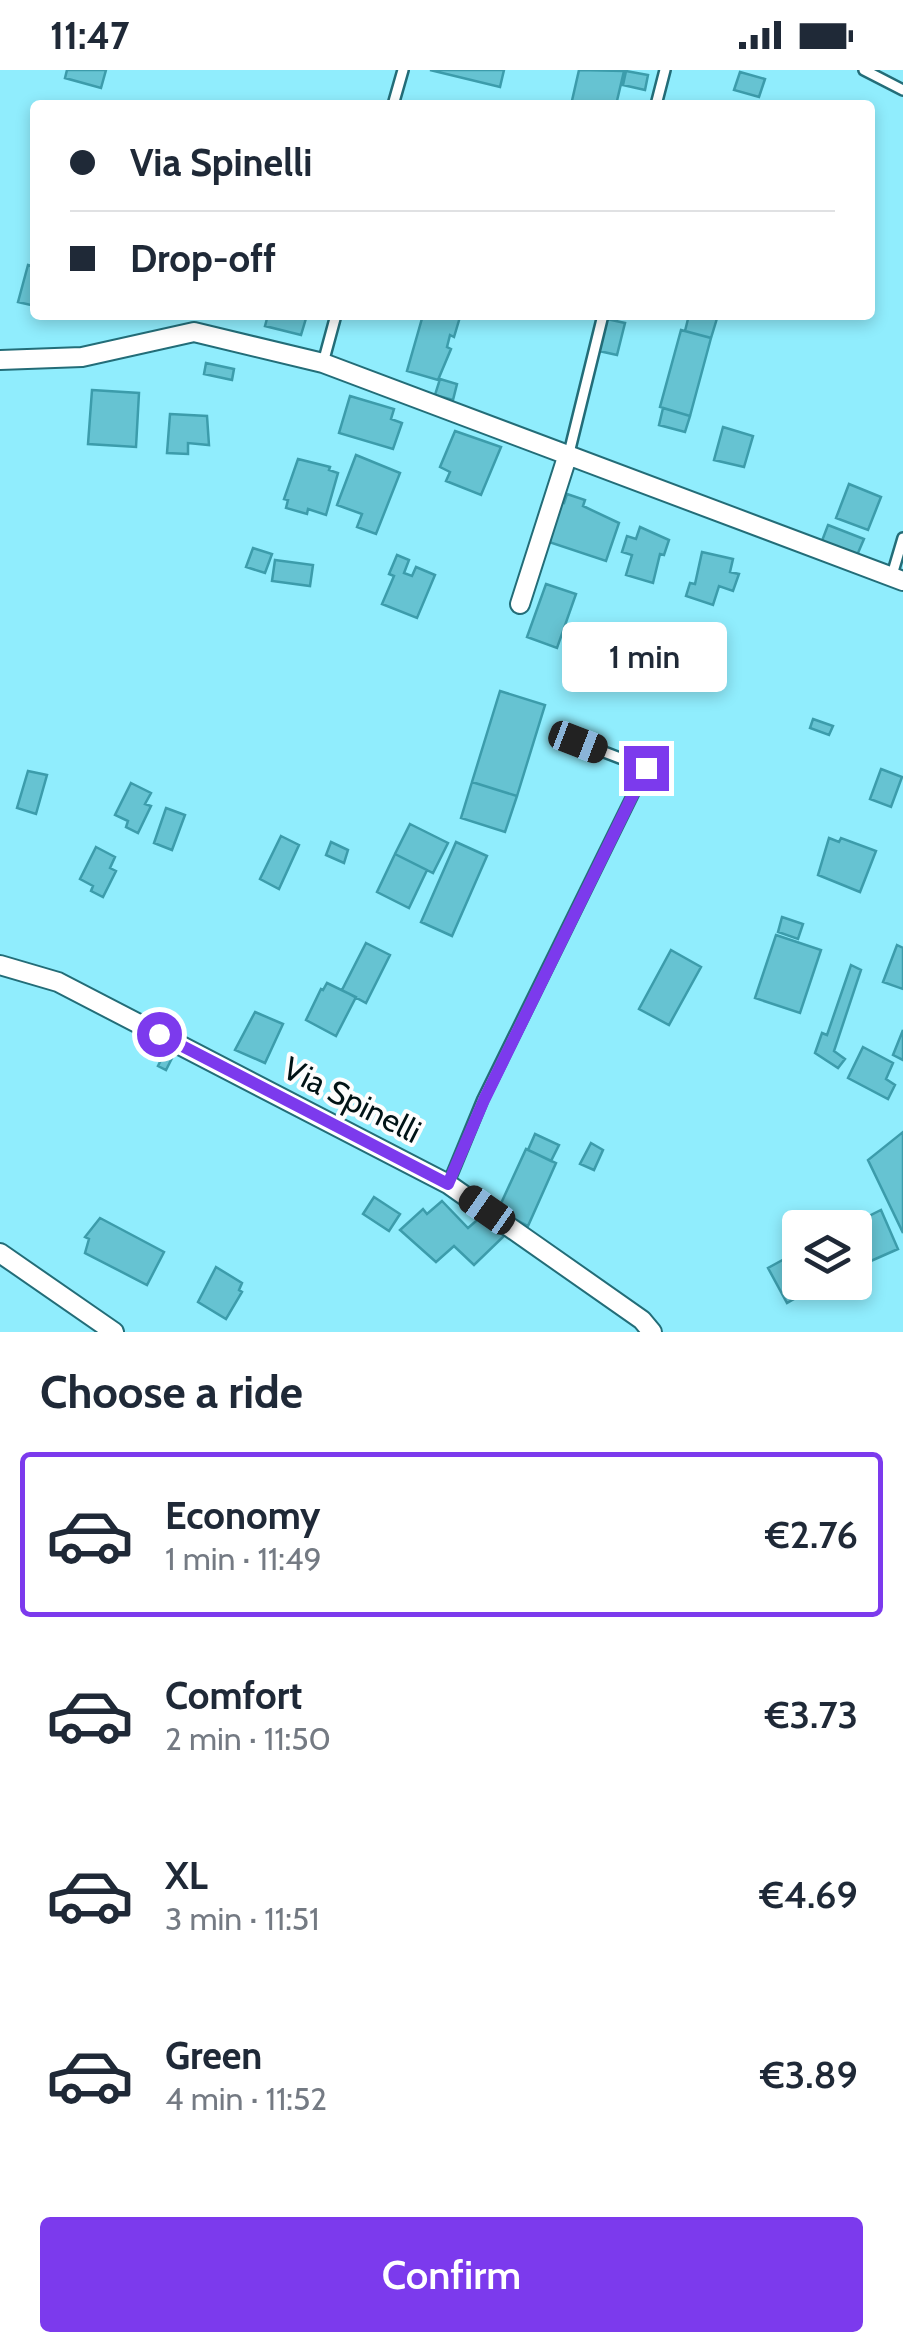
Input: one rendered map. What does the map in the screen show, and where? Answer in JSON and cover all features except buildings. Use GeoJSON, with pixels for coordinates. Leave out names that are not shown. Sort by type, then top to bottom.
{"type":"FeatureCollection","features":[{"type":"Feature","properties":{"kind":"street"},"geometry":{"type":"LineString","coordinates":[[0,360],[82,356],[194,332],[323,363],[897,578]]}},
{"type":"Feature","properties":{"kind":"street"},"geometry":{"type":"LineString","coordinates":[[520,604],[568,454]]}},
{"type":"Feature","properties":{"kind":"street","name":"Via Spinelli"},"geometry":{"type":"LineString","coordinates":[[0,964],[58,982],[448,1184],[642,1320],[652,1332]]}},
{"type":"Feature","properties":{"kind":"street"},"geometry":{"type":"LineString","coordinates":[[0,1254],[114,1332]]}},
{"type":"Feature","properties":{"kind":"lane"},"geometry":{"type":"LineString","coordinates":[[394,100],[403,70]]}},
{"type":"Feature","properties":{"kind":"lane"},"geometry":{"type":"LineString","coordinates":[[657,100],[665,70]]}},
{"type":"Feature","properties":{"kind":"lane"},"geometry":{"type":"LineString","coordinates":[[864,70],[903,90]]}},
{"type":"Feature","properties":{"kind":"lane"},"geometry":{"type":"LineString","coordinates":[[323,363],[335,320]]}},
{"type":"Feature","properties":{"kind":"lane"},"geometry":{"type":"LineString","coordinates":[[568,454],[603,320]]}},
{"type":"Feature","properties":{"kind":"lane"},"geometry":{"type":"LineString","coordinates":[[897,578],[903,538]]}},
{"type":"Feature","properties":{"kind":"lane"},"geometry":{"type":"LineString","coordinates":[[448,1184],[484,1100],[646,768],[578,742]]}},
{"type":"Feature","properties":{"kind":"route"},"geometry":{"type":"LineString","coordinates":[[159,1034],[448,1184],[484,1100],[646,768]]}}]}
